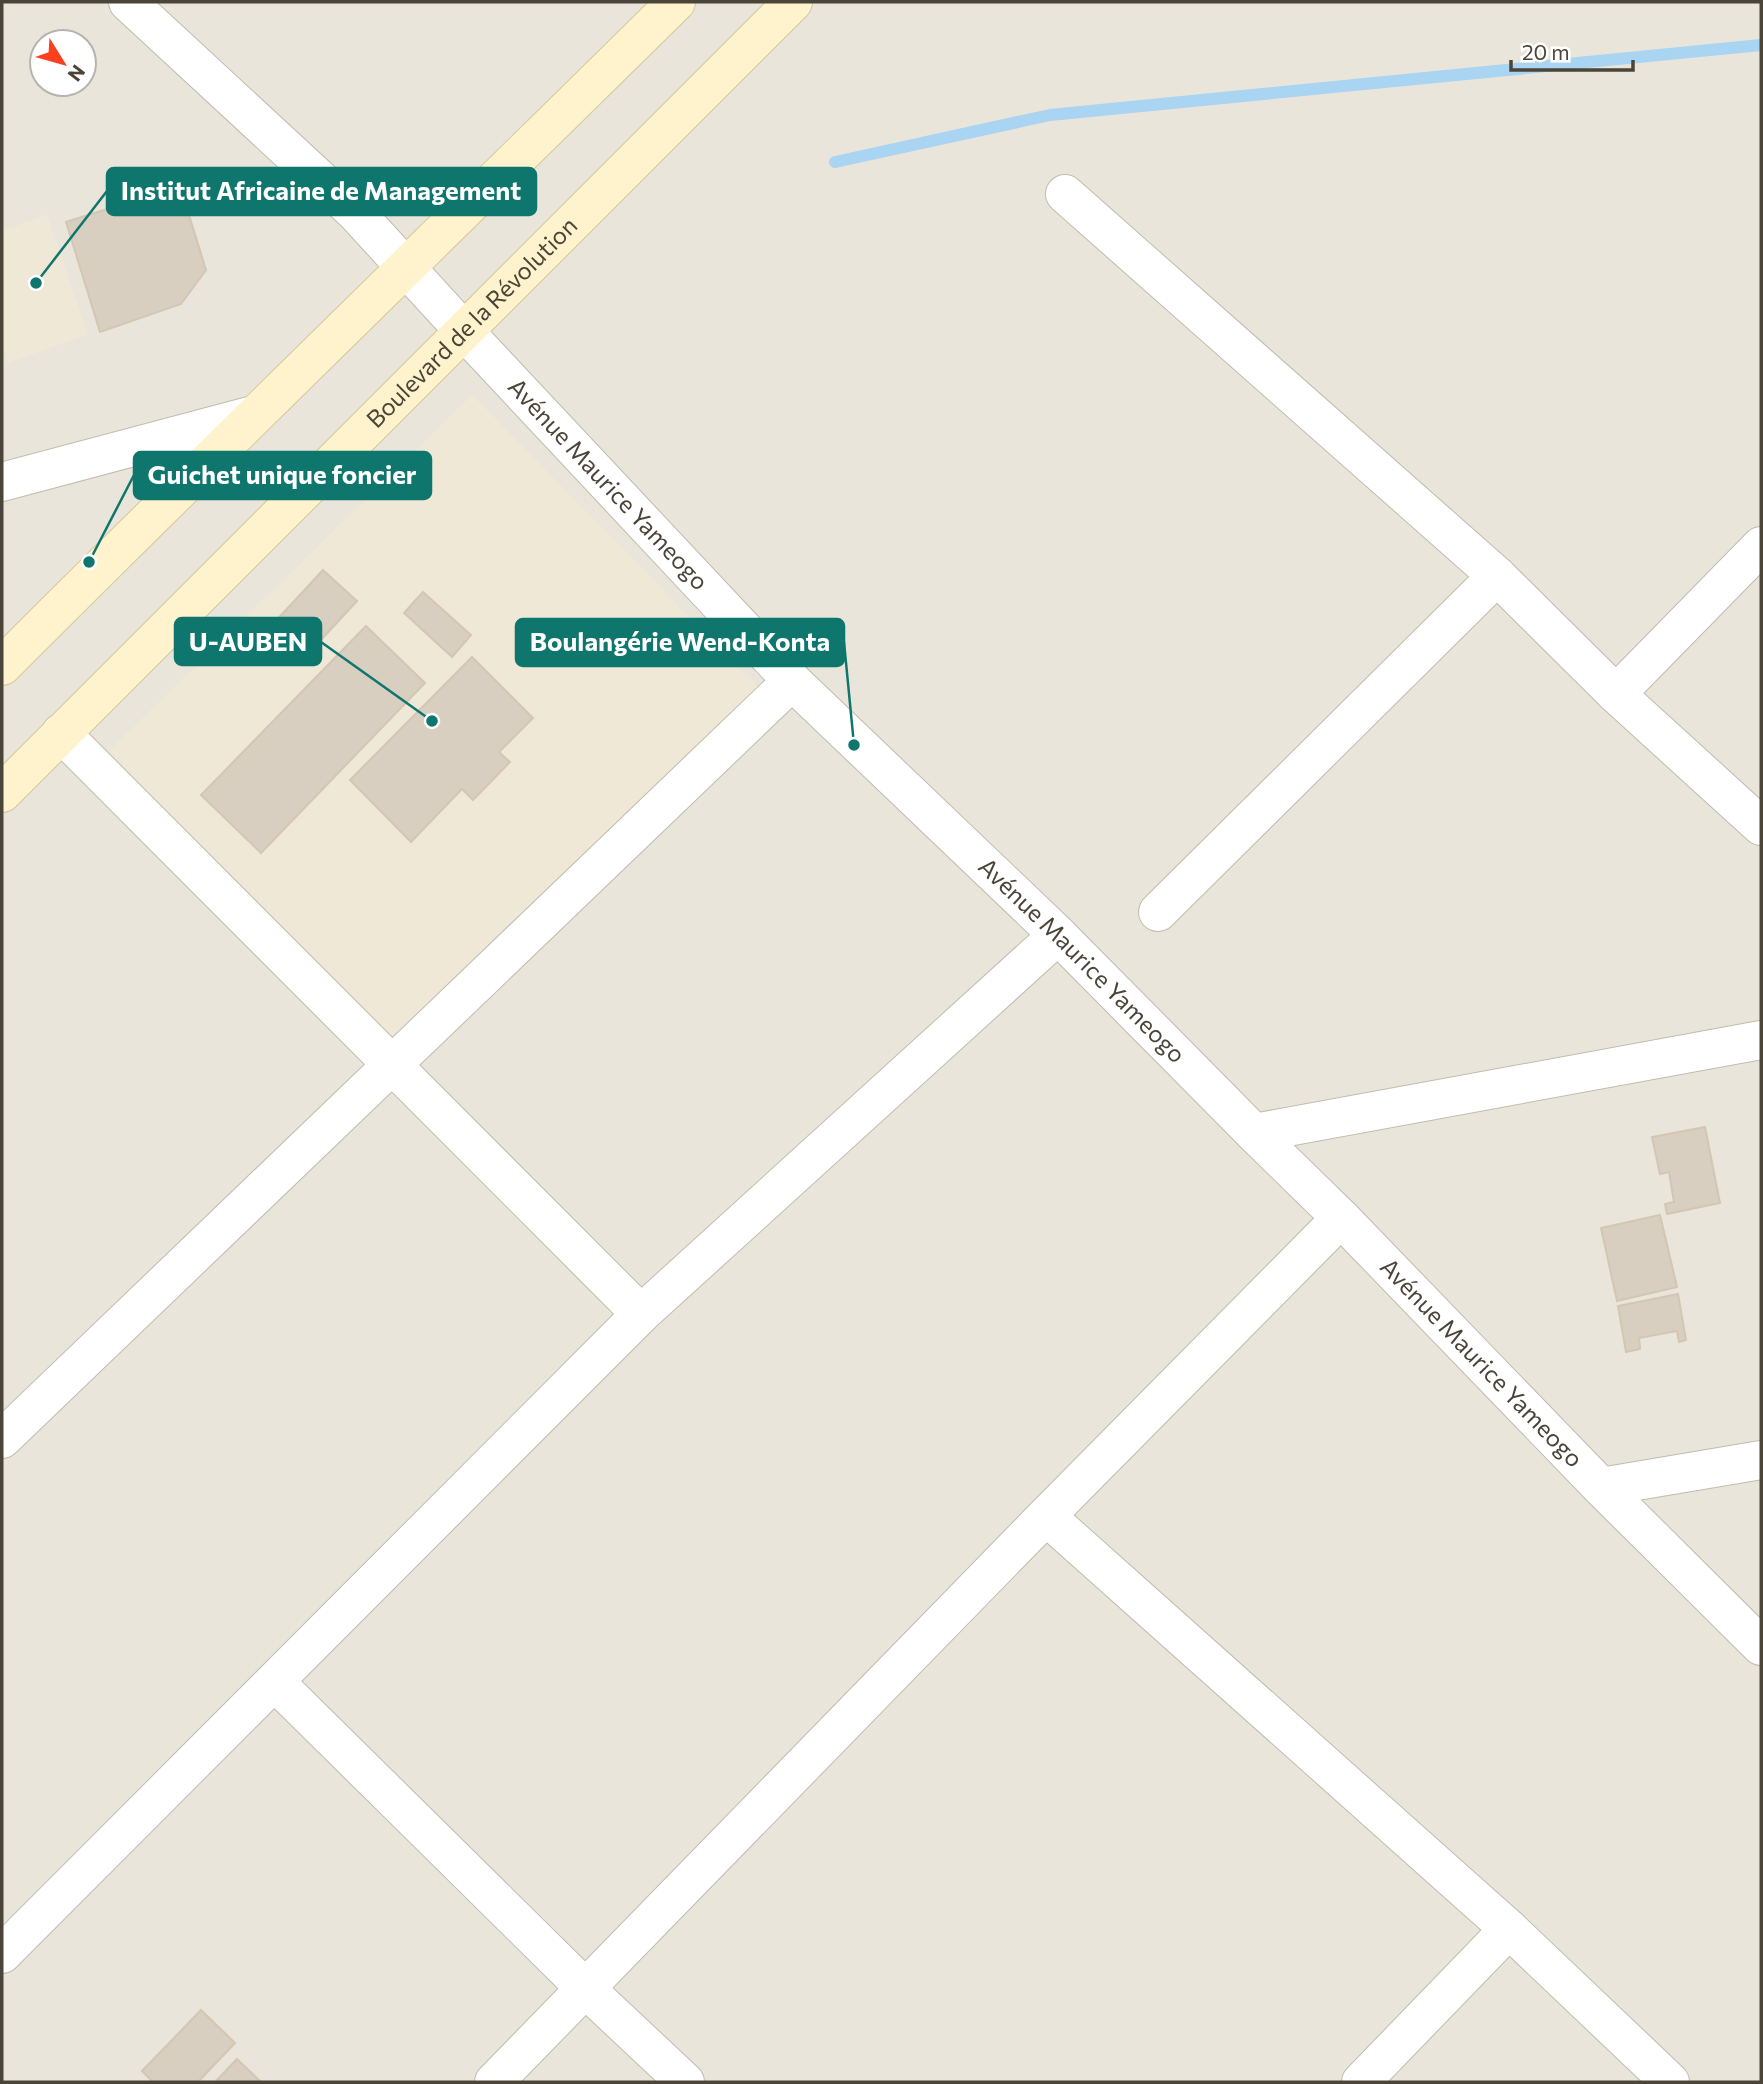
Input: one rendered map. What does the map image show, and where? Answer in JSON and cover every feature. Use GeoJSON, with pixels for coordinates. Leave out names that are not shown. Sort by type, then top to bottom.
{"type":"FeatureCollection","features":[{"type":"Feature","properties":{"kind":"main road"},"geometry":{"type":"LineString","coordinates":[[2,666],[253,415],[407,268],[676,2]]}},
{"type":"Feature","properties":{"kind":"main road","name":"Boulevard de la Révolution"},"geometry":{"type":"LineString","coordinates":[[2,793],[793,2]]}},
{"type":"Feature","properties":{"kind":"street","name":"Avénue Maurice Yameogo"},"geometry":{"type":"LineString","coordinates":[[128,2],[355,212],[792,681],[1058,935],[1341,1218],[1601,1488],[1761,1646]]}},
{"type":"Feature","properties":{"kind":"street"},"geometry":{"type":"LineString","coordinates":[[1065,194],[1497,576],[1616,694],[1761,826]]}},
{"type":"Feature","properties":{"kind":"street"},"geometry":{"type":"LineString","coordinates":[[2,482],[253,415]]}},
{"type":"Feature","properties":{"kind":"street"},"geometry":{"type":"LineString","coordinates":[[1616,694],[1761,545]]}},
{"type":"Feature","properties":{"kind":"street"},"geometry":{"type":"LineString","coordinates":[[1158,912],[1497,576]]}},
{"type":"Feature","properties":{"kind":"street"},"geometry":{"type":"LineString","coordinates":[[2,1439],[792,681]]}},
{"type":"Feature","properties":{"kind":"street"},"geometry":{"type":"LineString","coordinates":[[61,733],[641,1314]]}},
{"type":"Feature","properties":{"kind":"street"},"geometry":{"type":"LineString","coordinates":[[2,1954],[641,1314],[1058,935]]}},
{"type":"Feature","properties":{"kind":"street"},"geometry":{"type":"LineString","coordinates":[[1254,1133],[1761,1040]]}},
{"type":"Feature","properties":{"kind":"street"},"geometry":{"type":"LineString","coordinates":[[494,2082],[1341,1218]]}},
{"type":"Feature","properties":{"kind":"street"},"geometry":{"type":"LineString","coordinates":[[1601,1488],[1761,1460]]}},
{"type":"Feature","properties":{"kind":"street"},"geometry":{"type":"LineString","coordinates":[[1046,1516],[1509,1929],[1670,2082]]}},
{"type":"Feature","properties":{"kind":"street"},"geometry":{"type":"LineString","coordinates":[[275,1682],[586,1990],[685,2082]]}},
{"type":"Feature","properties":{"kind":"street"},"geometry":{"type":"LineString","coordinates":[[1361,2082],[1509,1929]]}},
{"type":"Feature","properties":{"kind":"shaded area"},"geometry":{"type":"Polygon","coordinates":[[[2,2],[1761,2],[1761,2082],[2,2082],[2,2]]]}},
{"type":"Feature","properties":{"kind":"shaded area"},"geometry":{"type":"Polygon","coordinates":[[[47,215],[88,334],[8,363],[2,344],[2,231],[47,215]]]}},
{"type":"Feature","properties":{"kind":"shaded area"},"geometry":{"type":"Polygon","coordinates":[[[472,395],[759,688],[392,1048],[105,755],[472,395]]]}},
{"type":"Feature","properties":{"kind":"building"},"geometry":{"type":"Polygon","coordinates":[[[180,186],[206,270],[181,304],[100,332],[66,222],[180,186]]]}},
{"type":"Feature","properties":{"kind":"building"},"geometry":{"type":"Polygon","coordinates":[[[323,570],[357,601],[306,656],[272,625],[323,570]]]}},
{"type":"Feature","properties":{"kind":"building"},"geometry":{"type":"Polygon","coordinates":[[[423,592],[471,635],[452,657],[404,613],[423,592]]]}},
{"type":"Feature","properties":{"kind":"building"},"geometry":{"type":"Polygon","coordinates":[[[366,626],[425,683],[261,853],[201,795],[366,626]]]}},
{"type":"Feature","properties":{"kind":"building"},"geometry":{"type":"Polygon","coordinates":[[[472,657],[533,718],[499,752],[510,762],[473,800],[462,789],[411,842],[350,780],[472,657]]]}},
{"type":"Feature","properties":{"kind":"building"},"geometry":{"type":"Polygon","coordinates":[[[1705,1127],[1720,1203],[1667,1214],[1665,1204],[1674,1202],[1669,1172],[1660,1174],[1652,1137],[1705,1127]]]}},
{"type":"Feature","properties":{"kind":"building"},"geometry":{"type":"Polygon","coordinates":[[[1660,1215],[1677,1287],[1617,1301],[1601,1228],[1660,1215]]]}},
{"type":"Feature","properties":{"kind":"building"},"geometry":{"type":"Polygon","coordinates":[[[1678,1294],[1686,1340],[1679,1342],[1677,1331],[1639,1338],[1640,1349],[1626,1352],[1618,1306],[1678,1294]]]}},
{"type":"Feature","properties":{"kind":"building"},"geometry":{"type":"Polygon","coordinates":[[[201,2010],[235,2043],[198,2082],[153,2082],[142,2071],[201,2010]]]}},
{"type":"Feature","properties":{"kind":"building"},"geometry":{"type":"Polygon","coordinates":[[[237,2059],[261,2082],[215,2082],[237,2059]]]}},
{"type":"Feature","properties":{"kind":"waterway"},"geometry":{"type":"LineString","coordinates":[[835,162],[1050,115],[1761,45]]}},
{"type":"Feature","properties":{"kind":"place","name":"Institut Africaine de Management"},"geometry":{"type":"Point","coordinates":[36,283]}},
{"type":"Feature","properties":{"kind":"place","name":"Guichet unique foncier"},"geometry":{"type":"Point","coordinates":[89,562]}},
{"type":"Feature","properties":{"kind":"place","name":"U-AUBEN"},"geometry":{"type":"Point","coordinates":[432,721]}},
{"type":"Feature","properties":{"kind":"place","name":"Boulangérie Wend-Konta"},"geometry":{"type":"Point","coordinates":[854,745]}}]}
